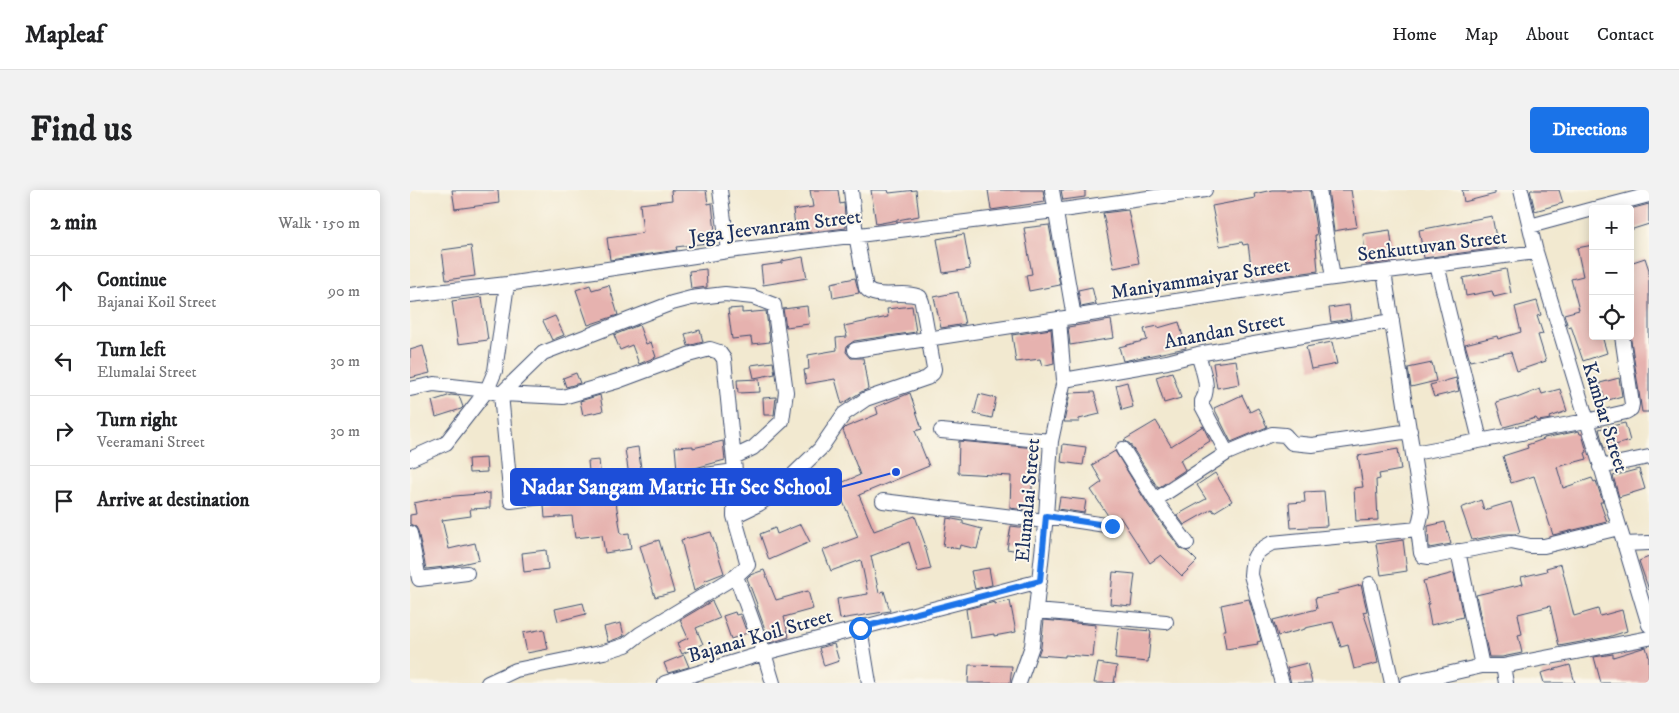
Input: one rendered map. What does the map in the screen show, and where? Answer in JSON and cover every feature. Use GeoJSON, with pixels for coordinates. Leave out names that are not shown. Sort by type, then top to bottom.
{"type":"FeatureCollection","features":[{"type":"Feature","properties":{"kind":"street"},"geometry":{"type":"LineString","coordinates":[[720,190],[728,251]]}},
{"type":"Feature","properties":{"kind":"street"},"geometry":{"type":"LineString","coordinates":[[734,516],[759,504],[772,495],[820,449],[844,414],[866,399],[927,378],[933,373],[934,368],[920,297],[914,294],[903,293],[874,295],[866,288],[856,235],[851,190]]}},
{"type":"Feature","properties":{"kind":"street"},"geometry":{"type":"LineString","coordinates":[[1052,190],[1074,317]]}},
{"type":"Feature","properties":{"kind":"street","name":"Jega Jeevanram Street"},"geometry":{"type":"LineString","coordinates":[[410,295],[507,284],[728,251],[1055,211],[1206,190]]}},
{"type":"Feature","properties":{"kind":"street"},"geometry":{"type":"LineString","coordinates":[[1320,190],[1333,278]]}},
{"type":"Feature","properties":{"kind":"street","name":"Kambar Street"},"geometry":{"type":"LineString","coordinates":[[1521,190],[1536,252],[1649,625]]}},
{"type":"Feature","properties":{"kind":"street"},"geometry":{"type":"LineString","coordinates":[[1610,205],[1649,195]]}},
{"type":"Feature","properties":{"kind":"street"},"geometry":{"type":"LineString","coordinates":[[1530,226],[1589,210]]}},
{"type":"Feature","properties":{"kind":"street","name":"Senkuttuvan Street"},"geometry":{"type":"LineString","coordinates":[[1333,278],[1536,252]]}},
{"type":"Feature","properties":{"kind":"street"},"geometry":{"type":"LineString","coordinates":[[1437,265],[1480,440]]}},
{"type":"Feature","properties":{"kind":"street"},"geometry":{"type":"LineString","coordinates":[[1384,272],[1422,511],[1418,529],[1423,556],[1429,557],[1511,542],[1530,546],[1544,546],[1619,528]]}},
{"type":"Feature","properties":{"kind":"street","name":"Maniyammaiyar Street"},"geometry":{"type":"LineString","coordinates":[[855,350],[1333,278]]}},
{"type":"Feature","properties":{"kind":"street"},"geometry":{"type":"LineString","coordinates":[[410,459],[446,444],[487,390],[495,371],[507,284]]}},
{"type":"Feature","properties":{"kind":"street"},"geometry":{"type":"LineString","coordinates":[[725,294],[753,297],[774,305],[786,392],[782,421],[734,464],[511,501],[502,394],[543,353],[672,302],[725,294]]}},
{"type":"Feature","properties":{"kind":"street","name":"Elumalai Street"},"geometry":{"type":"LineString","coordinates":[[1019,683],[1032,646],[1040,581],[1051,441],[1064,380],[1059,320]]}},
{"type":"Feature","properties":{"kind":"street","name":"Anandan Street"},"geometry":{"type":"LineString","coordinates":[[1064,380],[1167,362],[1198,354],[1392,321]]}},
{"type":"Feature","properties":{"kind":"street"},"geometry":{"type":"LineString","coordinates":[[1414,453],[1626,412],[1631,409],[1632,396],[1623,340]]}},
{"type":"Feature","properties":{"kind":"street"},"geometry":{"type":"LineString","coordinates":[[410,389],[434,384],[487,390],[502,394],[563,397],[618,381],[688,355],[710,349],[719,352],[724,360],[734,464],[734,516],[748,565],[736,576],[640,634],[626,645],[604,652],[516,670],[488,683]]}},
{"type":"Feature","properties":{"kind":"street"},"geometry":{"type":"LineString","coordinates":[[1198,354],[1207,389],[1202,406],[1227,453]]}},
{"type":"Feature","properties":{"kind":"street"},"geometry":{"type":"LineString","coordinates":[[941,431],[1051,441]]}},
{"type":"Feature","properties":{"kind":"street"},"geometry":{"type":"LineString","coordinates":[[1154,500],[1227,453],[1272,434],[1285,435],[1292,443],[1312,445],[1410,431]]}},
{"type":"Feature","properties":{"kind":"street"},"geometry":{"type":"LineString","coordinates":[[1123,449],[1154,500],[1187,543]]}},
{"type":"Feature","properties":{"kind":"street"},"geometry":{"type":"LineString","coordinates":[[1600,467],[1649,457]]}},
{"type":"Feature","properties":{"kind":"street"},"geometry":{"type":"LineString","coordinates":[[882,501],[1112,526]]}},
{"type":"Feature","properties":{"kind":"street"},"geometry":{"type":"LineString","coordinates":[[1282,683],[1251,574],[1252,561],[1258,550],[1272,543],[1418,529]]}},
{"type":"Feature","properties":{"kind":"street"},"geometry":{"type":"LineString","coordinates":[[410,533],[419,579],[467,573]]}},
{"type":"Feature","properties":{"kind":"street"},"geometry":{"type":"LineString","coordinates":[[1624,544],[1649,543]]}},
{"type":"Feature","properties":{"kind":"street"},"geometry":{"type":"LineString","coordinates":[[1458,551],[1482,666]]}},
{"type":"Feature","properties":{"kind":"street"},"geometry":{"type":"LineString","coordinates":[[736,576],[773,683]]}},
{"type":"Feature","properties":{"kind":"street","name":"Bajanai Koil Street"},"geometry":{"type":"LineString","coordinates":[[665,683],[764,653],[1040,581]]}},
{"type":"Feature","properties":{"kind":"street"},"geometry":{"type":"LineString","coordinates":[[1370,584],[1392,683]]}},
{"type":"Feature","properties":{"kind":"street"},"geometry":{"type":"LineString","coordinates":[[1036,611],[1166,622]]}},
{"type":"Feature","properties":{"kind":"street"},"geometry":{"type":"LineString","coordinates":[[860,628],[869,683]]}},
{"type":"Feature","properties":{"kind":"street"},"geometry":{"type":"LineString","coordinates":[[1407,683],[1482,666],[1502,666],[1649,638]]}},
{"type":"Feature","properties":{"kind":"street"},"geometry":{"type":"LineString","coordinates":[[1502,666],[1506,683]]}},
{"type":"Feature","properties":{"kind":"building"},"geometry":{"type":"Polygon","coordinates":[[[452,190],[498,190],[499,203],[455,209],[452,190]]]}},
{"type":"Feature","properties":{"kind":"building"},"geometry":{"type":"Polygon","coordinates":[[[671,190],[706,190],[708,204],[712,203],[716,242],[676,247],[677,250],[610,260],[607,238],[643,233],[640,204],[672,200],[671,190]]]}},
{"type":"Feature","properties":{"kind":"building"},"geometry":{"type":"Polygon","coordinates":[[[810,190],[838,190],[840,204],[844,203],[846,228],[796,234],[793,210],[813,207],[810,190]]]}},
{"type":"Feature","properties":{"kind":"building"},"geometry":{"type":"Polygon","coordinates":[[[871,190],[888,190],[889,193],[916,190],[919,216],[876,224],[871,190]]]}},
{"type":"Feature","properties":{"kind":"building"},"geometry":{"type":"Polygon","coordinates":[[[988,190],[1043,190],[1045,202],[991,210],[988,190]]]}},
{"type":"Feature","properties":{"kind":"building"},"geometry":{"type":"Polygon","coordinates":[[[1061,190],[1085,190],[1085,197],[1063,200],[1061,190]]]}},
{"type":"Feature","properties":{"kind":"building"},"geometry":{"type":"Polygon","coordinates":[[[1272,190],[1310,190],[1317,235],[1315,235],[1318,271],[1253,280],[1248,244],[1243,245],[1242,242],[1220,246],[1212,206],[1255,198],[1254,194],[1272,190]]]}},
{"type":"Feature","properties":{"kind":"building"},"geometry":{"type":"Polygon","coordinates":[[[1328,190],[1351,190],[1357,227],[1334,231],[1328,190]]]}},
{"type":"Feature","properties":{"kind":"building"},"geometry":{"type":"Polygon","coordinates":[[[1462,190],[1495,190],[1495,194],[1464,202],[1462,190]]]}},
{"type":"Feature","properties":{"kind":"building"},"geometry":{"type":"Polygon","coordinates":[[[1530,190],[1559,190],[1563,203],[1535,211],[1530,190]]]}},
{"type":"Feature","properties":{"kind":"building"},"geometry":{"type":"Polygon","coordinates":[[[1649,204],[1649,224],[1634,229],[1634,208],[1649,204]]]}},
{"type":"Feature","properties":{"kind":"building"},"geometry":{"type":"Polygon","coordinates":[[[1128,210],[1139,263],[1114,268],[1103,213],[1128,210]]]}},
{"type":"Feature","properties":{"kind":"building"},"geometry":{"type":"Polygon","coordinates":[[[1492,216],[1498,248],[1424,258],[1419,230],[1492,216]]]}},
{"type":"Feature","properties":{"kind":"building"},"geometry":{"type":"Polygon","coordinates":[[[1049,225],[1060,285],[1029,291],[1026,275],[1032,274],[1024,228],[1049,225]]]}},
{"type":"Feature","properties":{"kind":"building"},"geometry":{"type":"Polygon","coordinates":[[[1390,230],[1394,261],[1366,265],[1363,234],[1390,230]]]}},
{"type":"Feature","properties":{"kind":"building"},"geometry":{"type":"Polygon","coordinates":[[[964,234],[970,269],[943,273],[937,239],[964,234]]]}},
{"type":"Feature","properties":{"kind":"building"},"geometry":{"type":"Polygon","coordinates":[[[471,246],[475,276],[446,280],[442,250],[471,246]]]}},
{"type":"Feature","properties":{"kind":"building"},"geometry":{"type":"Polygon","coordinates":[[[1589,246],[1589,340],[1603,340],[1607,353],[1583,361],[1571,326],[1568,327],[1564,314],[1579,310],[1571,279],[1583,276],[1577,248],[1589,246]]]}},
{"type":"Feature","properties":{"kind":"building"},"geometry":{"type":"Polygon","coordinates":[[[803,257],[807,278],[763,285],[761,266],[803,257]]]}},
{"type":"Feature","properties":{"kind":"building"},"geometry":{"type":"Polygon","coordinates":[[[1645,258],[1649,270],[1649,412],[1642,412],[1631,340],[1634,340],[1634,262],[1645,258]]]}},
{"type":"Feature","properties":{"kind":"building"},"geometry":{"type":"Polygon","coordinates":[[[706,269],[707,287],[691,289],[689,271],[706,269]]]}},
{"type":"Feature","properties":{"kind":"building"},"geometry":{"type":"Polygon","coordinates":[[[1506,269],[1511,293],[1494,297],[1492,291],[1466,296],[1463,278],[1506,269]]]}},
{"type":"Feature","properties":{"kind":"building"},"geometry":{"type":"Polygon","coordinates":[[[855,278],[859,293],[833,298],[831,283],[855,278]]]}},
{"type":"Feature","properties":{"kind":"building"},"geometry":{"type":"Polygon","coordinates":[[[590,285],[592,290],[609,285],[618,315],[588,325],[576,290],[590,285]]]}},
{"type":"Feature","properties":{"kind":"building"},"geometry":{"type":"Polygon","coordinates":[[[1092,287],[1096,304],[1081,307],[1078,290],[1092,287]]]}},
{"type":"Feature","properties":{"kind":"building"},"geometry":{"type":"Polygon","coordinates":[[[958,292],[965,324],[941,328],[934,297],[958,292]]]}},
{"type":"Feature","properties":{"kind":"building"},"geometry":{"type":"Polygon","coordinates":[[[482,297],[488,340],[458,344],[452,301],[482,297]]]}},
{"type":"Feature","properties":{"kind":"building"},"geometry":{"type":"Polygon","coordinates":[[[1537,301],[1541,315],[1537,316],[1543,334],[1538,335],[1546,361],[1517,371],[1511,352],[1470,361],[1465,344],[1497,336],[1498,339],[1521,332],[1515,307],[1537,301]]]}},
{"type":"Feature","properties":{"kind":"building"},"geometry":{"type":"Polygon","coordinates":[[[1349,305],[1351,319],[1331,322],[1329,308],[1349,305]]]}},
{"type":"Feature","properties":{"kind":"building"},"geometry":{"type":"Polygon","coordinates":[[[807,306],[809,324],[786,327],[783,309],[807,306]]]}},
{"type":"Feature","properties":{"kind":"building"},"geometry":{"type":"Polygon","coordinates":[[[912,306],[916,332],[854,341],[847,346],[846,352],[851,358],[863,358],[868,389],[842,404],[835,379],[806,384],[804,370],[809,369],[808,355],[837,350],[836,338],[847,337],[844,326],[888,317],[887,309],[912,306]]]}},
{"type":"Feature","properties":{"kind":"building"},"geometry":{"type":"Polygon","coordinates":[[[742,308],[742,313],[766,311],[770,342],[752,344],[751,337],[732,339],[728,309],[742,308]]]}},
{"type":"Feature","properties":{"kind":"building"},"geometry":{"type":"Polygon","coordinates":[[[555,316],[564,335],[552,340],[543,321],[555,316]]]}},
{"type":"Feature","properties":{"kind":"building"},"geometry":{"type":"Polygon","coordinates":[[[1111,320],[1114,338],[1070,345],[1068,327],[1111,320]]]}},
{"type":"Feature","properties":{"kind":"building"},"geometry":{"type":"Polygon","coordinates":[[[1179,322],[1186,348],[1123,361],[1119,347],[1147,340],[1144,329],[1158,326],[1158,328],[1179,322]]]}},
{"type":"Feature","properties":{"kind":"building"},"geometry":{"type":"Polygon","coordinates":[[[639,325],[646,344],[651,342],[656,357],[639,364],[632,345],[620,350],[614,335],[639,325]]]}},
{"type":"Feature","properties":{"kind":"building"},"geometry":{"type":"Polygon","coordinates":[[[1051,329],[1054,363],[1042,366],[1040,359],[1016,362],[1012,335],[1051,329]]]}},
{"type":"Feature","properties":{"kind":"building"},"geometry":{"type":"Polygon","coordinates":[[[700,330],[703,342],[688,346],[685,334],[700,330]]]}},
{"type":"Feature","properties":{"kind":"building"},"geometry":{"type":"Polygon","coordinates":[[[1332,342],[1337,364],[1311,369],[1306,347],[1332,342]]]}},
{"type":"Feature","properties":{"kind":"building"},"geometry":{"type":"Polygon","coordinates":[[[423,346],[430,373],[410,378],[410,350],[423,346]]]}},
{"type":"Feature","properties":{"kind":"building"},"geometry":{"type":"Polygon","coordinates":[[[1236,360],[1240,384],[1217,388],[1213,363],[1236,360]]]}},
{"type":"Feature","properties":{"kind":"building"},"geometry":{"type":"Polygon","coordinates":[[[773,362],[775,374],[754,378],[751,365],[773,362]]]}},
{"type":"Feature","properties":{"kind":"building"},"geometry":{"type":"Polygon","coordinates":[[[1432,363],[1436,381],[1411,387],[1408,368],[1432,363]]]}},
{"type":"Feature","properties":{"kind":"building"},"geometry":{"type":"Polygon","coordinates":[[[1172,372],[1181,398],[1164,403],[1156,377],[1172,372]]]}},
{"type":"Feature","properties":{"kind":"building"},"geometry":{"type":"Polygon","coordinates":[[[576,373],[580,383],[566,387],[563,378],[576,373]]]}},
{"type":"Feature","properties":{"kind":"building"},"geometry":{"type":"Polygon","coordinates":[[[1456,378],[1459,391],[1434,397],[1430,385],[1456,378]]]}},
{"type":"Feature","properties":{"kind":"building"},"geometry":{"type":"Polygon","coordinates":[[[1619,378],[1622,396],[1605,401],[1600,383],[1619,378]]]}},
{"type":"Feature","properties":{"kind":"building"},"geometry":{"type":"Polygon","coordinates":[[[759,379],[760,392],[738,393],[737,380],[759,379]]]}},
{"type":"Feature","properties":{"kind":"building"},"geometry":{"type":"Polygon","coordinates":[[[1127,382],[1133,407],[1122,410],[1116,385],[1127,382]]]}},
{"type":"Feature","properties":{"kind":"building"},"geometry":{"type":"Polygon","coordinates":[[[1540,389],[1542,394],[1560,389],[1567,411],[1550,417],[1551,419],[1538,421],[1536,418],[1504,427],[1496,402],[1516,396],[1517,398],[1540,389]]]}},
{"type":"Feature","properties":{"kind":"building"},"geometry":{"type":"Polygon","coordinates":[[[1094,392],[1100,414],[1079,419],[1079,422],[1064,422],[1070,393],[1094,392]]]}},
{"type":"Feature","properties":{"kind":"building"},"geometry":{"type":"Polygon","coordinates":[[[910,393],[922,429],[915,431],[929,466],[859,495],[874,531],[915,516],[931,569],[918,572],[909,542],[871,556],[879,593],[884,591],[890,611],[840,619],[837,599],[868,594],[861,560],[831,571],[823,550],[858,537],[836,485],[860,475],[843,430],[878,414],[876,407],[910,393]]]}},
{"type":"Feature","properties":{"kind":"building"},"geometry":{"type":"Polygon","coordinates":[[[979,394],[996,398],[992,418],[974,414],[979,394]]]}},
{"type":"Feature","properties":{"kind":"building"},"geometry":{"type":"Polygon","coordinates":[[[451,395],[459,396],[463,407],[436,417],[432,401],[451,395]]]}},
{"type":"Feature","properties":{"kind":"building"},"geometry":{"type":"Polygon","coordinates":[[[600,395],[603,411],[583,415],[580,401],[600,395]]]}},
{"type":"Feature","properties":{"kind":"building"},"geometry":{"type":"Polygon","coordinates":[[[1242,395],[1250,412],[1258,408],[1267,427],[1231,442],[1214,408],[1242,395]]]}},
{"type":"Feature","properties":{"kind":"building"},"geometry":{"type":"Polygon","coordinates":[[[776,397],[774,415],[764,415],[763,398],[776,397]]]}},
{"type":"Feature","properties":{"kind":"building"},"geometry":{"type":"Polygon","coordinates":[[[1156,421],[1171,446],[1203,426],[1210,441],[1180,460],[1185,470],[1158,488],[1130,444],[1124,440],[1156,421]]]}},
{"type":"Feature","properties":{"kind":"building"},"geometry":{"type":"Polygon","coordinates":[[[1625,423],[1630,441],[1604,448],[1599,429],[1625,423]]]}},
{"type":"Feature","properties":{"kind":"building"},"geometry":{"type":"Polygon","coordinates":[[[1579,431],[1582,434],[1587,459],[1557,467],[1563,488],[1592,478],[1594,482],[1596,481],[1603,502],[1600,502],[1607,522],[1553,535],[1534,476],[1511,483],[1503,456],[1528,448],[1527,445],[1544,438],[1579,431]]]}},
{"type":"Feature","properties":{"kind":"building"},"geometry":{"type":"Polygon","coordinates":[[[723,441],[725,460],[695,468],[677,470],[675,447],[693,446],[693,448],[723,441]]]}},
{"type":"Feature","properties":{"kind":"building"},"geometry":{"type":"Polygon","coordinates":[[[959,441],[1036,448],[1034,478],[1032,478],[1032,511],[1010,508],[1011,476],[958,473],[959,441]]]}},
{"type":"Feature","properties":{"kind":"building"},"geometry":{"type":"Polygon","coordinates":[[[1063,444],[1086,447],[1083,465],[1061,462],[1063,444]]]}},
{"type":"Feature","properties":{"kind":"building"},"geometry":{"type":"Polygon","coordinates":[[[638,447],[642,475],[629,476],[625,449],[638,447]]]}},
{"type":"Feature","properties":{"kind":"building"},"geometry":{"type":"Polygon","coordinates":[[[1398,449],[1401,470],[1379,474],[1380,479],[1376,480],[1378,520],[1356,521],[1354,488],[1363,487],[1358,456],[1398,449]]]}},
{"type":"Feature","properties":{"kind":"building"},"geometry":{"type":"Polygon","coordinates":[[[1115,451],[1148,505],[1180,548],[1188,552],[1197,561],[1182,576],[1161,555],[1150,563],[1120,517],[1117,519],[1109,517],[1091,490],[1102,482],[1092,465],[1115,451]]]}},
{"type":"Feature","properties":{"kind":"building"},"geometry":{"type":"Polygon","coordinates":[[[486,458],[487,472],[469,473],[468,459],[486,458]]]}},
{"type":"Feature","properties":{"kind":"building"},"geometry":{"type":"Polygon","coordinates":[[[599,460],[601,480],[590,482],[588,461],[599,460]]]}},
{"type":"Feature","properties":{"kind":"building"},"geometry":{"type":"Polygon","coordinates":[[[1639,469],[1645,489],[1619,497],[1613,476],[1639,469]]]}},
{"type":"Feature","properties":{"kind":"building"},"geometry":{"type":"Polygon","coordinates":[[[1215,473],[1232,501],[1214,512],[1212,509],[1184,525],[1177,515],[1206,499],[1197,485],[1215,473]]]}},
{"type":"Feature","properties":{"kind":"building"},"geometry":{"type":"Polygon","coordinates":[[[1324,491],[1327,526],[1291,528],[1289,503],[1305,502],[1304,492],[1324,491]]]}},
{"type":"Feature","properties":{"kind":"building"},"geometry":{"type":"Polygon","coordinates":[[[490,493],[490,508],[470,509],[471,516],[442,520],[449,549],[475,543],[479,560],[453,566],[426,569],[418,531],[416,527],[410,524],[410,515],[416,514],[414,503],[443,497],[490,493]]]}},
{"type":"Feature","properties":{"kind":"building"},"geometry":{"type":"Polygon","coordinates":[[[615,496],[621,534],[629,533],[631,549],[605,553],[602,535],[575,538],[572,516],[545,518],[544,505],[615,496]]]}},
{"type":"Feature","properties":{"kind":"building"},"geometry":{"type":"Polygon","coordinates":[[[1060,497],[1086,500],[1084,513],[1058,509],[1060,497]]]}},
{"type":"Feature","properties":{"kind":"building"},"geometry":{"type":"Polygon","coordinates":[[[1481,500],[1484,510],[1511,502],[1520,532],[1472,540],[1461,508],[1481,500]]]}},
{"type":"Feature","properties":{"kind":"building"},"geometry":{"type":"Polygon","coordinates":[[[947,518],[963,521],[963,524],[982,529],[977,549],[960,545],[959,549],[943,546],[947,518]]]}},
{"type":"Feature","properties":{"kind":"building"},"geometry":{"type":"Polygon","coordinates":[[[1445,522],[1451,544],[1429,548],[1428,526],[1445,522]]]}},
{"type":"Feature","properties":{"kind":"building"},"geometry":{"type":"Polygon","coordinates":[[[801,524],[810,542],[769,560],[760,534],[775,528],[777,534],[801,524]]]}},
{"type":"Feature","properties":{"kind":"building"},"geometry":{"type":"Polygon","coordinates":[[[1011,526],[1027,528],[1024,552],[1007,549],[1011,526]]]}},
{"type":"Feature","properties":{"kind":"building"},"geometry":{"type":"Polygon","coordinates":[[[711,532],[724,573],[704,581],[705,584],[694,591],[681,540],[711,532]]]}},
{"type":"Feature","properties":{"kind":"building"},"geometry":{"type":"Polygon","coordinates":[[[659,540],[674,592],[655,597],[640,546],[659,540]]]}},
{"type":"Feature","properties":{"kind":"building"},"geometry":{"type":"Polygon","coordinates":[[[1403,540],[1407,571],[1381,575],[1376,544],[1403,540]]]}},
{"type":"Feature","properties":{"kind":"building"},"geometry":{"type":"Polygon","coordinates":[[[546,550],[548,569],[524,572],[522,553],[546,550]]]}},
{"type":"Feature","properties":{"kind":"building"},"geometry":{"type":"Polygon","coordinates":[[[1649,557],[1649,590],[1639,561],[1649,557]]]}},
{"type":"Feature","properties":{"kind":"building"},"geometry":{"type":"Polygon","coordinates":[[[1561,564],[1574,616],[1598,609],[1600,616],[1622,610],[1627,631],[1608,637],[1559,646],[1550,606],[1518,614],[1522,634],[1518,635],[1522,653],[1502,657],[1489,657],[1476,595],[1523,584],[1521,577],[1547,571],[1546,568],[1561,564]]]}},
{"type":"Feature","properties":{"kind":"building"},"geometry":{"type":"Polygon","coordinates":[[[989,568],[992,585],[975,589],[971,571],[989,568]]]}},
{"type":"Feature","properties":{"kind":"building"},"geometry":{"type":"Polygon","coordinates":[[[764,570],[776,600],[808,591],[813,609],[784,617],[789,637],[770,643],[747,578],[764,570]]]}},
{"type":"Feature","properties":{"kind":"building"},"geometry":{"type":"Polygon","coordinates":[[[1113,572],[1135,574],[1131,606],[1110,604],[1113,572]]]}},
{"type":"Feature","properties":{"kind":"building"},"geometry":{"type":"Polygon","coordinates":[[[1454,573],[1463,617],[1431,625],[1427,604],[1429,604],[1423,581],[1454,573]]]}},
{"type":"Feature","properties":{"kind":"building"},"geometry":{"type":"Polygon","coordinates":[[[1361,585],[1367,611],[1363,612],[1375,647],[1378,663],[1354,669],[1348,645],[1341,647],[1333,622],[1278,636],[1273,620],[1317,609],[1315,598],[1339,593],[1338,591],[1361,585]]]}},
{"type":"Feature","properties":{"kind":"building"},"geometry":{"type":"Polygon","coordinates":[[[1249,599],[1261,641],[1257,642],[1258,644],[1226,649],[1223,630],[1226,630],[1221,605],[1249,599]]]}},
{"type":"Feature","properties":{"kind":"building"},"geometry":{"type":"Polygon","coordinates":[[[712,601],[720,618],[696,628],[703,644],[682,654],[677,643],[688,638],[680,620],[712,601]]]}},
{"type":"Feature","properties":{"kind":"building"},"geometry":{"type":"Polygon","coordinates":[[[1010,601],[1016,632],[970,638],[966,609],[995,602],[995,604],[1010,601]]]}},
{"type":"Feature","properties":{"kind":"building"},"geometry":{"type":"Polygon","coordinates":[[[583,603],[586,614],[558,621],[555,609],[583,603]]]}},
{"type":"Feature","properties":{"kind":"building"},"geometry":{"type":"Polygon","coordinates":[[[735,612],[736,615],[740,614],[747,633],[731,639],[723,616],[735,612]]]}},
{"type":"Feature","properties":{"kind":"building"},"geometry":{"type":"Polygon","coordinates":[[[1044,620],[1096,625],[1093,657],[1038,655],[1041,647],[1044,620]]]}},
{"type":"Feature","properties":{"kind":"building"},"geometry":{"type":"Polygon","coordinates":[[[621,623],[624,636],[608,642],[604,627],[621,623]]]}},
{"type":"Feature","properties":{"kind":"building"},"geometry":{"type":"Polygon","coordinates":[[[1118,628],[1151,631],[1148,662],[1115,659],[1118,628]]]}},
{"type":"Feature","properties":{"kind":"building"},"geometry":{"type":"Polygon","coordinates":[[[544,629],[548,649],[527,653],[523,633],[544,629]]]}},
{"type":"Feature","properties":{"kind":"building"},"geometry":{"type":"Polygon","coordinates":[[[834,644],[839,661],[824,666],[819,648],[834,644]]]}},
{"type":"Feature","properties":{"kind":"building"},"geometry":{"type":"Polygon","coordinates":[[[1646,647],[1649,657],[1649,683],[1601,683],[1594,657],[1613,654],[1613,657],[1646,647]]]}},
{"type":"Feature","properties":{"kind":"building"},"geometry":{"type":"Polygon","coordinates":[[[684,655],[689,667],[668,673],[664,663],[684,655]]]}},
{"type":"Feature","properties":{"kind":"building"},"geometry":{"type":"Polygon","coordinates":[[[1098,663],[1117,666],[1114,683],[1094,683],[1098,663]]]}},
{"type":"Feature","properties":{"kind":"building"},"geometry":{"type":"Polygon","coordinates":[[[1307,663],[1312,683],[1291,683],[1287,668],[1307,663]]]}},
{"type":"Feature","properties":{"kind":"building"},"geometry":{"type":"Polygon","coordinates":[[[969,665],[1012,666],[1010,683],[968,683],[969,665]]]}},
{"type":"Feature","properties":{"kind":"building"},"geometry":{"type":"Polygon","coordinates":[[[1570,665],[1575,683],[1544,683],[1541,673],[1570,665]]]}},
{"type":"Feature","properties":{"kind":"place","name":"Nadar Sangam Matric Hr Sec School"},"geometry":{"type":"Point","coordinates":[896,472]}},
{"type":"Feature","properties":{"kind":"route"},"geometry":{"type":"LineString","coordinates":[[860,628],[1040,581],[1044,521],[1046,516],[1112,526]]}}]}
